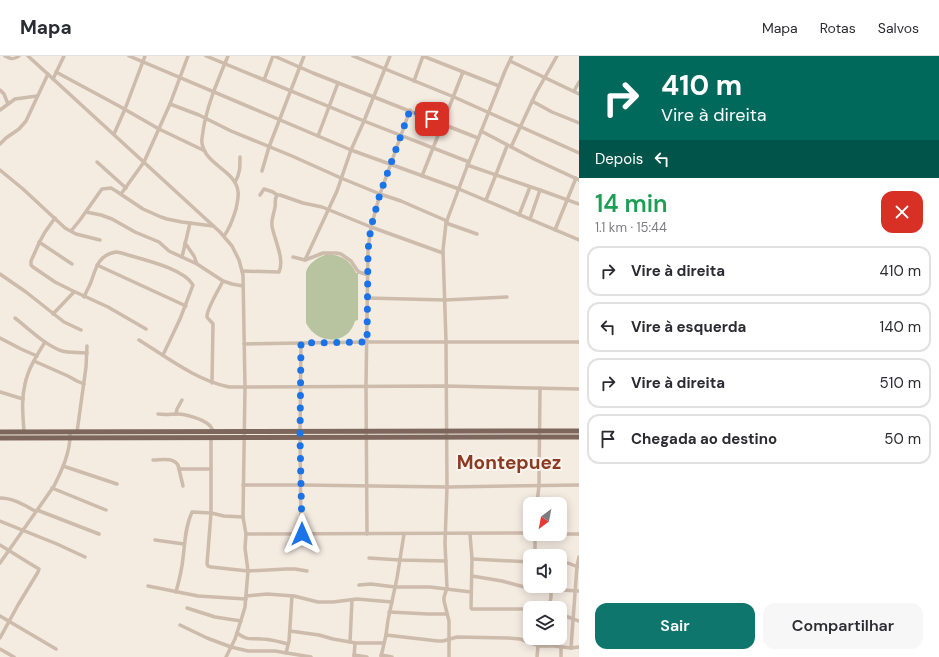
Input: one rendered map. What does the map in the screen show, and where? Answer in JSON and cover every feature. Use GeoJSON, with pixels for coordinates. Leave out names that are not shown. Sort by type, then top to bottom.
{"type":"FeatureCollection","features":[{"type":"Feature","properties":{"kind":"main road"},"geometry":{"type":"LineString","coordinates":[[0,432],[77,435],[540,434],[579,431]]}},
{"type":"Feature","properties":{"kind":"main road"},"geometry":{"type":"LineString","coordinates":[[0,438],[70,434]]}},
{"type":"Feature","properties":{"kind":"main road"},"geometry":{"type":"LineString","coordinates":[[540,434],[579,437]]}},
{"type":"Feature","properties":{"kind":"street"},"geometry":{"type":"LineString","coordinates":[[5,56],[13,59],[19,56]]}},
{"type":"Feature","properties":{"kind":"street"},"geometry":{"type":"LineString","coordinates":[[28,56],[214,226],[232,246],[239,260],[242,271],[243,286],[245,387],[243,517],[246,534],[245,548],[248,571],[246,597],[241,621],[226,657]]}},
{"type":"Feature","properties":{"kind":"street"},"geometry":{"type":"LineString","coordinates":[[53,79],[64,56]]}},
{"type":"Feature","properties":{"kind":"street"},"geometry":{"type":"LineString","coordinates":[[129,56],[351,150],[459,189],[579,240]]}},
{"type":"Feature","properties":{"kind":"street"},"geometry":{"type":"LineString","coordinates":[[114,134],[145,56]]}},
{"type":"Feature","properties":{"kind":"street"},"geometry":{"type":"LineString","coordinates":[[121,194],[144,162],[170,104],[188,56]]}},
{"type":"Feature","properties":{"kind":"street"},"geometry":{"type":"LineString","coordinates":[[206,56],[433,148],[495,175],[579,204]]}},
{"type":"Feature","properties":{"kind":"street"},"geometry":{"type":"LineString","coordinates":[[224,236],[232,223],[238,199],[238,191],[235,182],[229,175],[209,158],[202,143],[205,119],[228,56]]}},
{"type":"Feature","properties":{"kind":"street"},"geometry":{"type":"LineString","coordinates":[[264,80],[274,56],[478,138]]}},
{"type":"Feature","properties":{"kind":"street"},"geometry":{"type":"LineString","coordinates":[[262,171],[304,56]]}},
{"type":"Feature","properties":{"kind":"street"},"geometry":{"type":"LineString","coordinates":[[353,56],[454,97],[579,154]]}},
{"type":"Feature","properties":{"kind":"street"},"geometry":{"type":"LineString","coordinates":[[306,260],[329,210],[351,150],[390,56]]}},
{"type":"Feature","properties":{"kind":"street"},"geometry":{"type":"LineString","coordinates":[[414,81],[423,56],[432,58],[499,86]]}},
{"type":"Feature","properties":{"kind":"street"},"geometry":{"type":"LineString","coordinates":[[449,657],[449,621],[444,601],[447,588],[445,547],[447,487],[444,235],[447,222],[468,164],[512,56]]}},
{"type":"Feature","properties":{"kind":"street"},"geometry":{"type":"LineString","coordinates":[[486,200],[495,175],[557,56]]}},
{"type":"Feature","properties":{"kind":"street"},"geometry":{"type":"LineString","coordinates":[[510,61],[579,94]]}},
{"type":"Feature","properties":{"kind":"street"},"geometry":{"type":"LineString","coordinates":[[56,72],[159,129],[205,151]]}},
{"type":"Feature","properties":{"kind":"street"},"geometry":{"type":"LineString","coordinates":[[422,176],[463,72]]}},
{"type":"Feature","properties":{"kind":"street"},"geometry":{"type":"LineString","coordinates":[[0,144],[23,126],[48,74]]}},
{"type":"Feature","properties":{"kind":"street"},"geometry":{"type":"LineString","coordinates":[[574,91],[579,82]]}},
{"type":"Feature","properties":{"kind":"street"},"geometry":{"type":"LineString","coordinates":[[318,136],[338,83]]}},
{"type":"Feature","properties":{"kind":"street"},"geometry":{"type":"LineString","coordinates":[[0,90],[4,94],[8,104]]}},
{"type":"Feature","properties":{"kind":"street"},"geometry":{"type":"LineString","coordinates":[[0,110],[15,99],[37,96]]}},
{"type":"Feature","properties":{"kind":"street"},"geometry":{"type":"LineString","coordinates":[[532,102],[579,123]]}},
{"type":"Feature","properties":{"kind":"street"},"geometry":{"type":"LineString","coordinates":[[170,104],[199,115],[231,131],[341,178],[408,204],[477,234]]}},
{"type":"Feature","properties":{"kind":"street"},"geometry":{"type":"LineString","coordinates":[[367,534],[366,386],[368,250],[371,227],[380,194],[410,110]]}},
{"type":"Feature","properties":{"kind":"street"},"geometry":{"type":"LineString","coordinates":[[481,131],[509,147],[577,179],[555,230]]}},
{"type":"Feature","properties":{"kind":"street"},"geometry":{"type":"LineString","coordinates":[[235,182],[241,168],[240,157]]}},
{"type":"Feature","properties":{"kind":"street"},"geometry":{"type":"LineString","coordinates":[[97,162],[126,188]]}},
{"type":"Feature","properties":{"kind":"street"},"geometry":{"type":"LineString","coordinates":[[0,170],[65,228],[76,234],[100,240]]}},
{"type":"Feature","properties":{"kind":"street"},"geometry":{"type":"LineString","coordinates":[[519,215],[530,187]]}},
{"type":"Feature","properties":{"kind":"street"},"geometry":{"type":"LineString","coordinates":[[70,231],[80,220],[102,189],[111,188],[143,209],[166,219],[214,226]]}},
{"type":"Feature","properties":{"kind":"street"},"geometry":{"type":"LineString","coordinates":[[260,195],[264,189],[274,192],[277,195],[303,203],[318,205],[371,227],[444,253]]}},
{"type":"Feature","properties":{"kind":"street"},"geometry":{"type":"LineString","coordinates":[[530,219],[540,190]]}},
{"type":"Feature","properties":{"kind":"street"},"geometry":{"type":"LineString","coordinates":[[242,271],[280,271],[279,253],[272,226],[275,198],[277,195]]}},
{"type":"Feature","properties":{"kind":"street"},"geometry":{"type":"LineString","coordinates":[[86,212],[112,219],[135,232],[163,244],[169,251],[197,264],[223,281],[243,286]]}},
{"type":"Feature","properties":{"kind":"street"},"geometry":{"type":"LineString","coordinates":[[55,218],[39,242],[31,261],[31,265],[54,282],[114,310],[146,329]]}},
{"type":"Feature","properties":{"kind":"street"},"geometry":{"type":"LineString","coordinates":[[182,257],[190,223]]}},
{"type":"Feature","properties":{"kind":"street"},"geometry":{"type":"LineString","coordinates":[[39,242],[72,264]]}},
{"type":"Feature","properties":{"kind":"street"},"geometry":{"type":"LineString","coordinates":[[185,243],[194,256],[197,264]]}},
{"type":"Feature","properties":{"kind":"street"},"geometry":{"type":"LineString","coordinates":[[84,297],[91,283],[97,265],[107,255],[116,252],[162,265],[186,277],[193,283],[193,285],[186,306],[163,355]]}},
{"type":"Feature","properties":{"kind":"street"},"geometry":{"type":"LineString","coordinates":[[293,256],[306,260],[323,253],[340,254],[351,261],[359,272],[368,275]]}},
{"type":"Feature","properties":{"kind":"street"},"geometry":{"type":"LineString","coordinates":[[97,265],[186,306]]}},
{"type":"Feature","properties":{"kind":"street"},"geometry":{"type":"LineString","coordinates":[[0,274],[64,322],[81,330]]}},
{"type":"Feature","properties":{"kind":"street"},"geometry":{"type":"LineString","coordinates":[[212,383],[213,324],[207,316],[210,306],[223,281]]}},
{"type":"Feature","properties":{"kind":"street"},"geometry":{"type":"LineString","coordinates":[[53,314],[74,292]]}},
{"type":"Feature","properties":{"kind":"street"},"geometry":{"type":"LineString","coordinates":[[367,298],[445,300],[507,297]]}},
{"type":"Feature","properties":{"kind":"street"},"geometry":{"type":"LineString","coordinates":[[16,318],[45,342],[60,350],[66,352],[87,353]]}},
{"type":"Feature","properties":{"kind":"street"},"geometry":{"type":"LineString","coordinates":[[0,338],[37,356]]}},
{"type":"Feature","properties":{"kind":"street"},"geometry":{"type":"LineString","coordinates":[[139,340],[185,369],[212,383],[229,387],[446,386],[579,389]]}},
{"type":"Feature","properties":{"kind":"street"},"geometry":{"type":"LineString","coordinates":[[244,344],[446,341],[579,342]]}},
{"type":"Feature","properties":{"kind":"street"},"geometry":{"type":"LineString","coordinates":[[24,432],[24,385],[28,372],[45,342]]}},
{"type":"Feature","properties":{"kind":"street"},"geometry":{"type":"LineString","coordinates":[[301,343],[302,534]]}},
{"type":"Feature","properties":{"kind":"street"},"geometry":{"type":"LineString","coordinates":[[77,435],[86,367],[87,346]]}},
{"type":"Feature","properties":{"kind":"street"},"geometry":{"type":"LineString","coordinates":[[34,361],[84,384]]}},
{"type":"Feature","properties":{"kind":"street"},"geometry":{"type":"LineString","coordinates":[[538,497],[540,388]]}},
{"type":"Feature","properties":{"kind":"street"},"geometry":{"type":"LineString","coordinates":[[0,392],[23,399]]}},
{"type":"Feature","properties":{"kind":"street"},"geometry":{"type":"LineString","coordinates":[[176,414],[182,400]]}},
{"type":"Feature","properties":{"kind":"street"},"geometry":{"type":"LineString","coordinates":[[158,414],[179,414],[188,416],[209,425],[212,434],[211,513],[208,566],[248,571],[286,569],[307,571]]}},
{"type":"Feature","properties":{"kind":"street"},"geometry":{"type":"LineString","coordinates":[[0,563],[52,488],[63,466],[70,434]]}},
{"type":"Feature","properties":{"kind":"street"},"geometry":{"type":"LineString","coordinates":[[153,460],[173,460],[178,465],[183,486]]}},
{"type":"Feature","properties":{"kind":"street"},"geometry":{"type":"LineString","coordinates":[[63,466],[117,484]]}},
{"type":"Feature","properties":{"kind":"street"},"geometry":{"type":"LineString","coordinates":[[179,469],[211,468]]}},
{"type":"Feature","properties":{"kind":"street"},"geometry":{"type":"LineString","coordinates":[[243,485],[447,487],[579,485]]}},
{"type":"Feature","properties":{"kind":"street"},"geometry":{"type":"LineString","coordinates":[[52,488],[106,510]]}},
{"type":"Feature","properties":{"kind":"street"},"geometry":{"type":"LineString","coordinates":[[0,498],[9,499],[20,503],[98,534]]}},
{"type":"Feature","properties":{"kind":"street"},"geometry":{"type":"LineString","coordinates":[[176,592],[182,570],[184,544],[192,512],[243,517]]}},
{"type":"Feature","properties":{"kind":"street"},"geometry":{"type":"LineString","coordinates":[[0,521],[85,557]]}},
{"type":"Feature","properties":{"kind":"street"},"geometry":{"type":"LineString","coordinates":[[246,534],[523,533]]}},
{"type":"Feature","properties":{"kind":"street"},"geometry":{"type":"LineString","coordinates":[[392,657],[381,656],[404,534]]}},
{"type":"Feature","properties":{"kind":"street"},"geometry":{"type":"LineString","coordinates":[[470,534],[472,559],[472,610],[523,608]]}},
{"type":"Feature","properties":{"kind":"street"},"geometry":{"type":"LineString","coordinates":[[567,534],[579,534]]}},
{"type":"Feature","properties":{"kind":"street"},"geometry":{"type":"LineString","coordinates":[[155,540],[184,544]]}},
{"type":"Feature","properties":{"kind":"street"},"geometry":{"type":"LineString","coordinates":[[0,545],[39,570],[8,621],[0,638]]}},
{"type":"Feature","properties":{"kind":"street"},"geometry":{"type":"LineString","coordinates":[[571,648],[579,557]]}},
{"type":"Feature","properties":{"kind":"street"},"geometry":{"type":"LineString","coordinates":[[369,558],[446,561]]}},
{"type":"Feature","properties":{"kind":"street"},"geometry":{"type":"LineString","coordinates":[[472,559],[523,562]]}},
{"type":"Feature","properties":{"kind":"street"},"geometry":{"type":"LineString","coordinates":[[567,564],[578,567]]}},
{"type":"Feature","properties":{"kind":"street"},"geometry":{"type":"LineString","coordinates":[[472,576],[502,581],[523,587]]}},
{"type":"Feature","properties":{"kind":"street"},"geometry":{"type":"LineString","coordinates":[[358,585],[371,584],[447,588],[471,592]]}},
{"type":"Feature","properties":{"kind":"street"},"geometry":{"type":"LineString","coordinates":[[148,586],[198,596],[246,597],[267,594],[292,596],[318,602],[352,600],[392,602]]}},
{"type":"Feature","properties":{"kind":"street"},"geometry":{"type":"LineString","coordinates":[[567,590],[577,591]]}},
{"type":"Feature","properties":{"kind":"street"},"geometry":{"type":"LineString","coordinates":[[286,653],[290,631],[292,596]]}},
{"type":"Feature","properties":{"kind":"street"},"geometry":{"type":"LineString","coordinates":[[350,642],[352,600]]}},
{"type":"Feature","properties":{"kind":"street"},"geometry":{"type":"LineString","coordinates":[[187,608],[216,617],[241,621]]}},
{"type":"Feature","properties":{"kind":"street"},"geometry":{"type":"LineString","coordinates":[[390,612],[447,614]]}},
{"type":"Feature","properties":{"kind":"street"},"geometry":{"type":"LineString","coordinates":[[0,616],[56,649]]}},
{"type":"Feature","properties":{"kind":"street"},"geometry":{"type":"LineString","coordinates":[[567,616],[579,622]]}},
{"type":"Feature","properties":{"kind":"street"},"geometry":{"type":"LineString","coordinates":[[180,625],[207,638],[231,647],[248,651],[275,651],[311,657]]}},
{"type":"Feature","properties":{"kind":"street"},"geometry":{"type":"LineString","coordinates":[[290,631],[318,634],[333,639],[355,643],[384,643]]}},
{"type":"Feature","properties":{"kind":"street"},"geometry":{"type":"LineString","coordinates":[[237,633],[247,639],[261,638],[288,644]]}},
{"type":"Feature","properties":{"kind":"street"},"geometry":{"type":"LineString","coordinates":[[386,635],[438,641],[457,637],[508,638],[520,639],[538,646],[579,647]]}},
{"type":"Feature","properties":{"kind":"street"},"geometry":{"type":"LineString","coordinates":[[355,643],[354,656],[367,657]]}},
{"type":"Feature","properties":{"kind":"street"},"geometry":{"type":"LineString","coordinates":[[537,657],[538,646]]}},
{"type":"Feature","properties":{"kind":"street"},"geometry":{"type":"LineString","coordinates":[[561,657],[562,647]]}},
{"type":"Feature","properties":{"kind":"street"},"geometry":{"type":"LineString","coordinates":[[0,649],[14,657]]}},
{"type":"Feature","properties":{"kind":"green space"},"geometry":{"type":"Polygon","coordinates":[[[327,254],[341,257],[354,268],[356,273],[358,273],[358,320],[355,321],[346,335],[332,340],[324,339],[317,335],[306,323],[306,272],[312,263],[327,254]]]}},
{"type":"Feature","properties":{"kind":"district","name":"Montepuez"},"geometry":{"type":"Point","coordinates":[509,462]}},
{"type":"Feature","properties":{"kind":"route"},"geometry":{"type":"LineString","coordinates":[[302,534],[300,437],[301,343],[367,342],[368,250],[371,227],[380,194],[410,110],[432,119]]}}]}
